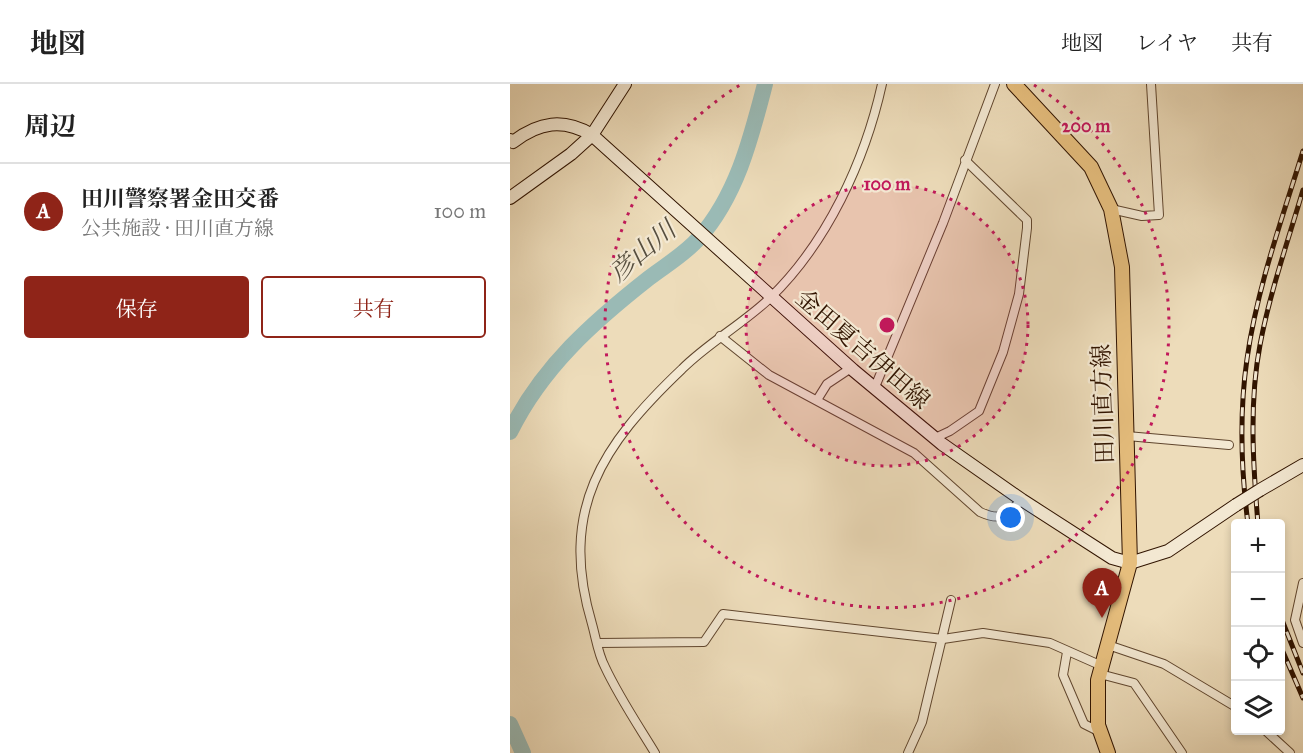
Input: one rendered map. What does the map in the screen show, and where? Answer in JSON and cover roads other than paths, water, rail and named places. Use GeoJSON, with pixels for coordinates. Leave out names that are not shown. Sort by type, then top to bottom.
{"type":"FeatureCollection","features":[{"type":"Feature","properties":{"kind":"main road"},"geometry":{"type":"LineString","coordinates":[[510,198],[571,154],[597,139],[625,84]]}},
{"type":"Feature","properties":{"kind":"main road","name":"田川直方線"},"geometry":{"type":"LineString","coordinates":[[1014,84],[1090,167],[1111,209],[1122,267],[1130,563],[1101,670],[1098,725],[1108,753]]}},
{"type":"Feature","properties":{"kind":"main road","name":"金田夏吉伊田線"},"geometry":{"type":"LineString","coordinates":[[510,140],[513,142],[528,131],[544,124],[562,123],[578,126],[597,139],[850,368],[935,438],[1022,500],[1112,558],[1130,563]]}},
{"type":"Feature","properties":{"kind":"main road"},"geometry":{"type":"LineString","coordinates":[[1130,563],[1168,550],[1236,505],[1303,465]]}},
{"type":"Feature","properties":{"kind":"street"},"geometry":{"type":"LineString","coordinates":[[655,753],[603,665],[585,599],[580,570],[584,511],[607,454],[622,433],[682,368],[768,293],[820,238],[858,160],[882,84]]}},
{"type":"Feature","properties":{"kind":"street"},"geometry":{"type":"LineString","coordinates":[[875,387],[943,223],[995,84]]}},
{"type":"Feature","properties":{"kind":"street"},"geometry":{"type":"LineString","coordinates":[[1111,209],[1142,216],[1159,215],[1151,84]]}},
{"type":"Feature","properties":{"kind":"street"},"geometry":{"type":"LineString","coordinates":[[935,438],[950,432],[979,411],[1003,352],[1019,294],[1027,228],[1027,220],[976,168],[965,160]]}},
{"type":"Feature","properties":{"kind":"street"},"geometry":{"type":"LineString","coordinates":[[720,336],[769,375],[914,453],[980,512],[993,518],[1002,517],[1022,500]]}},
{"type":"Feature","properties":{"kind":"street"},"geometry":{"type":"LineString","coordinates":[[817,400],[827,384],[850,368]]}},
{"type":"Feature","properties":{"kind":"street"},"geometry":{"type":"LineString","coordinates":[[1127,436],[1229,445]]}},
{"type":"Feature","properties":{"kind":"street"},"geometry":{"type":"LineString","coordinates":[[1303,583],[1301,606],[1295,620],[1303,643]]}},
{"type":"Feature","properties":{"kind":"street"},"geometry":{"type":"LineString","coordinates":[[908,753],[922,723],[951,600]]}},
{"type":"Feature","properties":{"kind":"street"},"geometry":{"type":"LineString","coordinates":[[598,643],[704,642],[723,614],[943,639],[983,633],[1050,643],[1101,670],[1134,683],[1182,753]]}},
{"type":"Feature","properties":{"kind":"street"},"geometry":{"type":"LineString","coordinates":[[1108,645],[1164,664],[1231,704]]}},
{"type":"Feature","properties":{"kind":"street"},"geometry":{"type":"LineString","coordinates":[[1067,652],[1063,675],[1084,724],[1100,732]]}},
{"type":"Feature","properties":{"kind":"street"},"geometry":{"type":"LineString","coordinates":[[1270,735],[1290,753]]}},
{"type":"Feature","properties":{"kind":"waterway","name":"彦山川"},"geometry":{"type":"LineString","coordinates":[[510,432],[537,387],[570,347],[608,311],[688,249],[712,221],[733,185],[741,165],[765,84]]}},
{"type":"Feature","properties":{"kind":"waterway","name":"彦山川"},"geometry":{"type":"LineString","coordinates":[[510,724],[523,753]]}},
{"type":"Feature","properties":{"kind":"railway"},"geometry":{"type":"LineString","coordinates":[[1248,519],[1242,442],[1243,400],[1251,332],[1264,280],[1303,151]]}},
{"type":"Feature","properties":{"kind":"railway"},"geometry":{"type":"LineString","coordinates":[[1258,519],[1253,411],[1260,345],[1303,190]]}},
{"type":"Feature","properties":{"kind":"railway"},"geometry":{"type":"LineString","coordinates":[[1285,627],[1303,673]]}},
{"type":"Feature","properties":{"kind":"railway"},"geometry":{"type":"LineString","coordinates":[[1285,657],[1303,698]]}},
{"type":"Feature","properties":{"kind":"place","name":"田川警察署金田交番"},"geometry":{"type":"Point","coordinates":[1102,618]}}]}
